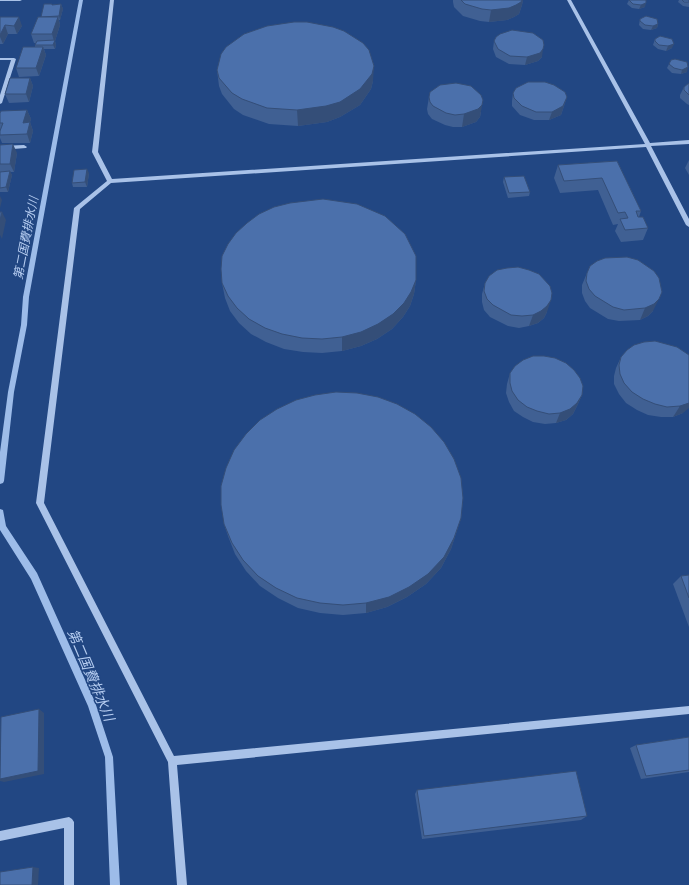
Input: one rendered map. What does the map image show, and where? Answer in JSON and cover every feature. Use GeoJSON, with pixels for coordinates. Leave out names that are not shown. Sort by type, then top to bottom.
{"type":"FeatureCollection","features":[{"type":"Feature","properties":{"kind":"street"},"geometry":{"type":"LineString","coordinates":[[0,0],[20,0]]}},
{"type":"Feature","properties":{"kind":"street"},"geometry":{"type":"LineString","coordinates":[[110,181],[95,152],[112,0]]}},
{"type":"Feature","properties":{"kind":"street"},"geometry":{"type":"LineString","coordinates":[[569,0],[648,145],[689,225]]}},
{"type":"Feature","properties":{"kind":"street"},"geometry":{"type":"LineString","coordinates":[[0,59],[14,59],[0,103]]}},
{"type":"Feature","properties":{"kind":"street"},"geometry":{"type":"LineString","coordinates":[[182,885],[172,761],[40,503],[77,208],[110,181],[689,142]]}},
{"type":"Feature","properties":{"kind":"street"},"geometry":{"type":"LineString","coordinates":[[0,148],[24,147]]}},
{"type":"Feature","properties":{"kind":"street"},"geometry":{"type":"LineString","coordinates":[[172,761],[689,710]]}},
{"type":"Feature","properties":{"kind":"street"},"geometry":{"type":"LineString","coordinates":[[0,836],[69,822],[69,885]]}},
{"type":"Feature","properties":{"kind":"building"},"geometry":{"type":"Polygon","coordinates":[[[461,0],[522,0],[509,8],[491,10],[465,4],[461,0]]]}},
{"type":"Feature","properties":{"kind":"building"},"geometry":{"type":"Polygon","coordinates":[[[629,0],[646,0],[646,3],[641,5],[633,4],[629,0]]]}},
{"type":"Feature","properties":{"kind":"building"},"geometry":{"type":"Polygon","coordinates":[[[682,0],[689,0],[689,2],[684,2],[682,0]]]}},
{"type":"Feature","properties":{"kind":"building"},"geometry":{"type":"Polygon","coordinates":[[[44,4],[61,4],[59,16],[41,17],[44,4]]]}},
{"type":"Feature","properties":{"kind":"building"},"geometry":{"type":"Polygon","coordinates":[[[646,16],[657,19],[658,24],[653,26],[645,25],[640,21],[640,19],[646,16]]]}},
{"type":"Feature","properties":{"kind":"building"},"geometry":{"type":"Polygon","coordinates":[[[0,17],[19,17],[14,26],[5,25],[0,35],[0,17]]]}},
{"type":"Feature","properties":{"kind":"building"},"geometry":{"type":"Polygon","coordinates":[[[38,17],[58,17],[52,34],[31,34],[38,17]]]}},
{"type":"Feature","properties":{"kind":"building"},"geometry":{"type":"Polygon","coordinates":[[[294,22],[307,22],[333,27],[344,31],[363,43],[369,50],[374,66],[372,74],[360,89],[340,102],[326,106],[297,110],[267,108],[242,99],[232,93],[219,78],[217,70],[221,54],[226,47],[244,34],[267,26],[294,22]]]}},
{"type":"Feature","properties":{"kind":"building"},"geometry":{"type":"Polygon","coordinates":[[[512,30],[533,33],[543,40],[543,49],[540,53],[527,57],[510,56],[498,49],[494,41],[496,37],[512,30]]]}},
{"type":"Feature","properties":{"kind":"building"},"geometry":{"type":"Polygon","coordinates":[[[660,36],[672,39],[674,44],[668,46],[659,45],[655,39],[660,36]]]}},
{"type":"Feature","properties":{"kind":"building"},"geometry":{"type":"Polygon","coordinates":[[[55,40],[53,45],[35,45],[37,41],[55,40]]]}},
{"type":"Feature","properties":{"kind":"building"},"geometry":{"type":"Polygon","coordinates":[[[23,47],[43,47],[36,68],[16,68],[23,47]]]}},
{"type":"Feature","properties":{"kind":"building"},"geometry":{"type":"Polygon","coordinates":[[[675,59],[687,62],[688,67],[682,70],[674,68],[669,64],[671,60],[675,59]]]}},
{"type":"Feature","properties":{"kind":"building"},"geometry":{"type":"Polygon","coordinates":[[[10,78],[30,78],[26,94],[5,94],[10,78]]]}},
{"type":"Feature","properties":{"kind":"building"},"geometry":{"type":"Polygon","coordinates":[[[528,82],[545,82],[554,85],[565,92],[567,97],[563,106],[552,112],[536,112],[522,106],[514,98],[513,93],[516,88],[528,82]]]}},
{"type":"Feature","properties":{"kind":"building"},"geometry":{"type":"Polygon","coordinates":[[[456,83],[471,86],[481,95],[483,100],[482,105],[478,109],[464,114],[455,115],[446,113],[433,106],[430,102],[430,92],[440,85],[456,83]]]}},
{"type":"Feature","properties":{"kind":"building"},"geometry":{"type":"Polygon","coordinates":[[[689,83],[689,95],[684,90],[684,87],[689,83]]]}},
{"type":"Feature","properties":{"kind":"building"},"geometry":{"type":"Polygon","coordinates":[[[27,110],[23,123],[30,122],[27,134],[0,135],[3,123],[0,123],[1,111],[27,110]]]}},
{"type":"Feature","properties":{"kind":"building"},"geometry":{"type":"Polygon","coordinates":[[[13,144],[10,164],[0,164],[0,145],[13,144]]]}},
{"type":"Feature","properties":{"kind":"building"},"geometry":{"type":"Polygon","coordinates":[[[617,161],[641,211],[636,211],[638,217],[643,217],[648,228],[625,230],[620,219],[628,218],[625,212],[618,213],[602,178],[564,181],[558,165],[617,161]]]}},
{"type":"Feature","properties":{"kind":"building"},"geometry":{"type":"Polygon","coordinates":[[[87,169],[85,182],[72,183],[74,170],[87,169]]]}},
{"type":"Feature","properties":{"kind":"building"},"geometry":{"type":"Polygon","coordinates":[[[10,171],[6,187],[0,188],[0,172],[10,171]]]}},
{"type":"Feature","properties":{"kind":"building"},"geometry":{"type":"Polygon","coordinates":[[[524,176],[530,192],[509,193],[504,177],[524,176]]]}},
{"type":"Feature","properties":{"kind":"building"},"geometry":{"type":"Polygon","coordinates":[[[323,199],[357,204],[385,216],[405,234],[416,256],[416,280],[411,292],[404,303],[393,314],[378,324],[361,332],[342,337],[322,339],[302,338],[282,334],[265,328],[249,319],[237,308],[228,296],[222,283],[222,256],[236,233],[259,214],[274,207],[290,203],[323,199]]]}},
{"type":"Feature","properties":{"kind":"building"},"geometry":{"type":"Polygon","coordinates":[[[627,257],[638,260],[654,271],[659,278],[662,292],[659,299],[654,304],[645,308],[624,310],[613,307],[595,296],[589,289],[586,281],[590,266],[605,258],[627,257]]]}},
{"type":"Feature","properties":{"kind":"building"},"geometry":{"type":"Polygon","coordinates":[[[518,267],[539,274],[550,286],[552,293],[551,300],[541,311],[533,315],[511,315],[493,305],[487,299],[484,291],[485,283],[489,276],[497,270],[518,267]]]}},
{"type":"Feature","properties":{"kind":"building"},"geometry":{"type":"Polygon","coordinates":[[[655,341],[677,347],[689,355],[689,403],[680,406],[667,407],[655,404],[632,392],[624,383],[620,374],[619,365],[621,357],[634,345],[655,341]]]}},
{"type":"Feature","properties":{"kind":"building"},"geometry":{"type":"Polygon","coordinates":[[[533,356],[555,358],[566,363],[580,378],[583,386],[582,395],[577,403],[570,409],[560,413],[549,414],[527,407],[518,400],[512,391],[510,373],[515,366],[523,360],[533,356]]]}},
{"type":"Feature","properties":{"kind":"building"},"geometry":{"type":"Polygon","coordinates":[[[336,392],[357,393],[378,397],[397,404],[415,414],[431,427],[444,442],[454,459],[461,478],[463,498],[461,518],[454,538],[444,557],[428,574],[409,587],[389,597],[366,603],[343,605],[320,603],[297,598],[276,588],[258,576],[243,560],[232,543],[224,524],[221,505],[221,486],[226,468],[234,450],[246,434],[260,420],[277,409],[296,400],[336,392]]]}},
{"type":"Feature","properties":{"kind":"building"},"geometry":{"type":"Polygon","coordinates":[[[689,575],[689,598],[681,576],[689,575]]]}},
{"type":"Feature","properties":{"kind":"building"},"geometry":{"type":"Polygon","coordinates":[[[39,709],[38,771],[0,779],[1,717],[39,709]]]}},
{"type":"Feature","properties":{"kind":"building"},"geometry":{"type":"Polygon","coordinates":[[[689,737],[689,770],[646,776],[636,745],[689,737]]]}},
{"type":"Feature","properties":{"kind":"building"},"geometry":{"type":"Polygon","coordinates":[[[576,771],[587,816],[424,836],[417,790],[576,771]]]}},
{"type":"Feature","properties":{"kind":"building"},"geometry":{"type":"Polygon","coordinates":[[[33,867],[32,885],[0,885],[0,872],[33,867]]]}},
{"type":"Feature","properties":{"kind":"waterway","name":"第二国費排水川"},"geometry":{"type":"LineString","coordinates":[[0,481],[11,392],[24,325],[26,297],[81,0]]}},
{"type":"Feature","properties":{"kind":"waterway","name":"第二国費排水川"},"geometry":{"type":"LineString","coordinates":[[0,512],[2,527],[34,576],[92,705],[109,757],[115,885]]}}]}
